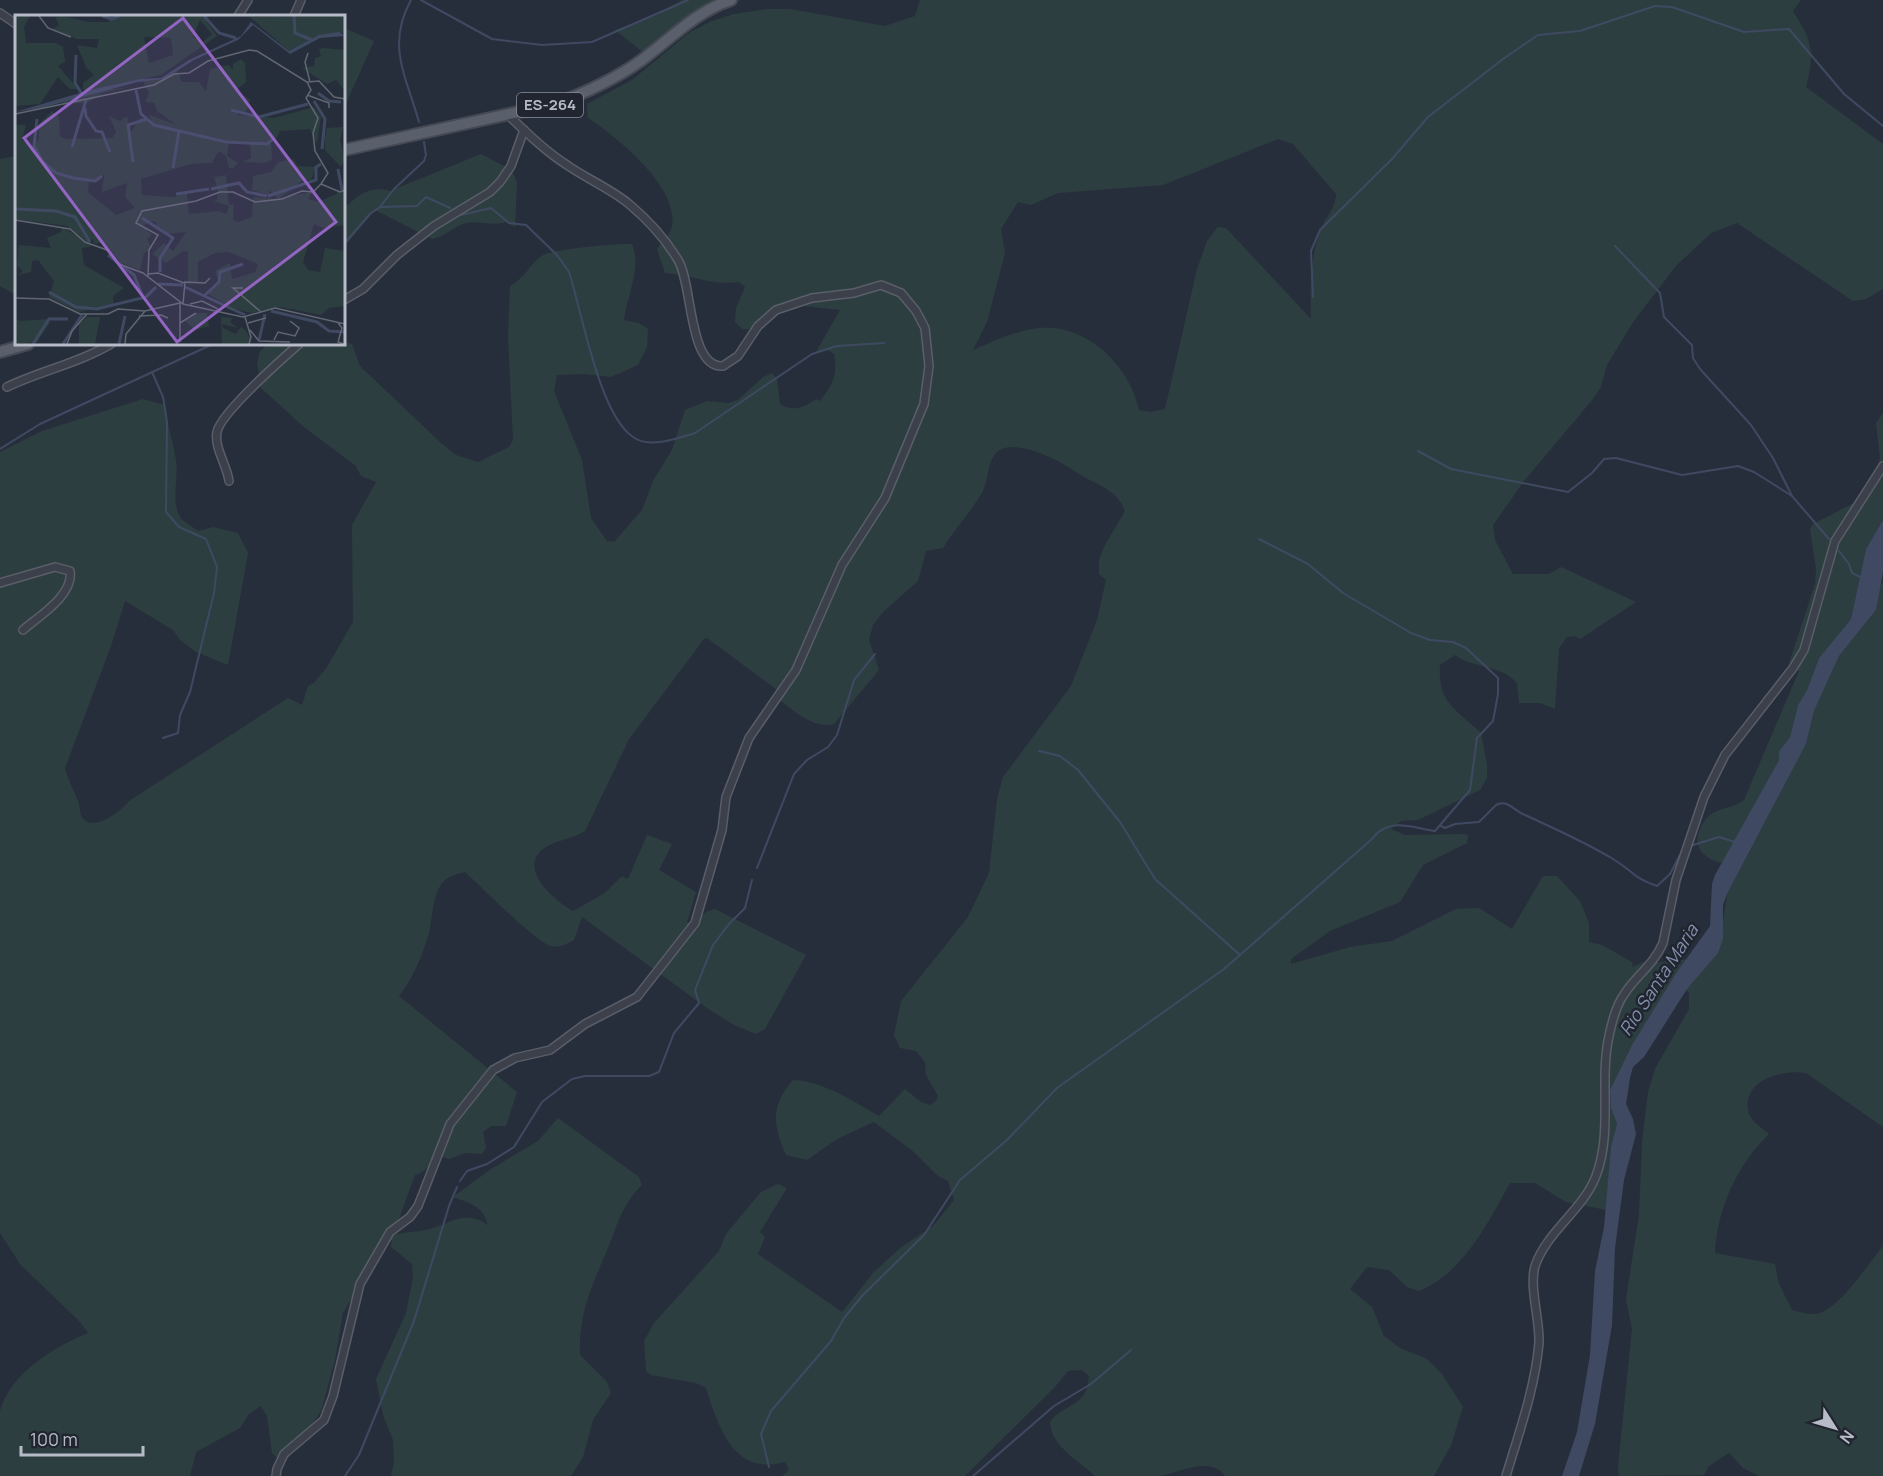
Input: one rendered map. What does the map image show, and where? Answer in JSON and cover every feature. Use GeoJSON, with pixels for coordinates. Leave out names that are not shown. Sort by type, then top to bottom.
{"type":"FeatureCollection","features":[{"type":"Feature","properties":{"kind":"main road","name":"ES-264"},"geometry":{"type":"LineString","coordinates":[[345,150],[555,104],[610,80],[637,63],[705,11],[731,0]]}},
{"type":"Feature","properties":{"kind":"main road"},"geometry":{"type":"LineString","coordinates":[[0,352],[24,345]]}},
{"type":"Feature","properties":{"kind":"street"},"geometry":{"type":"LineString","coordinates":[[239,15],[248,0]]}},
{"type":"Feature","properties":{"kind":"street"},"geometry":{"type":"LineString","coordinates":[[294,15],[301,0]]}},
{"type":"Feature","properties":{"kind":"street"},"geometry":{"type":"LineString","coordinates":[[0,14],[15,23]]}},
{"type":"Feature","properties":{"kind":"street"},"geometry":{"type":"LineString","coordinates":[[276,1476],[276,1469],[284,1454],[324,1420],[333,1396],[360,1284],[386,1238],[410,1217],[418,1206],[450,1124],[480,1082],[502,1064],[550,1050],[585,1024],[638,997],[695,923],[722,830],[726,797],[749,738],[796,670],[842,565],[885,498],[924,404],[929,366],[925,328],[916,311],[900,293],[881,285],[854,293],[812,298],[776,310],[766,316],[738,356],[723,366],[711,364],[702,355],[688,286],[679,262],[665,242],[630,205],[566,165],[507,114]]}},
{"type":"Feature","properties":{"kind":"street"},"geometry":{"type":"LineString","coordinates":[[345,299],[363,289],[397,255],[434,226],[490,192],[511,166],[524,130]]}},
{"type":"Feature","properties":{"kind":"street"},"geometry":{"type":"LineString","coordinates":[[7,387],[36,373],[96,353],[109,345]]}},
{"type":"Feature","properties":{"kind":"street"},"geometry":{"type":"LineString","coordinates":[[229,481],[227,465],[217,441],[220,424],[234,406],[297,345]]}},
{"type":"Feature","properties":{"kind":"street"},"geometry":{"type":"LineString","coordinates":[[1506,1476],[1538,1358],[1535,1268],[1550,1238],[1590,1189],[1596,1176],[1604,1132],[1606,1053],[1618,1005],[1623,994],[1657,956],[1663,943],[1684,852],[1714,775],[1739,736],[1783,682],[1804,650],[1835,541],[1883,466]]}},
{"type":"Feature","properties":{"kind":"street"},"geometry":{"type":"LineString","coordinates":[[0,583],[55,567],[70,572],[68,587],[60,598],[23,630]]}},
{"type":"Feature","properties":{"kind":"shaded area"},"geometry":{"type":"Polygon","coordinates":[[[682,0],[741,0],[673,29],[644,53],[615,30],[659,14],[682,0]]]}},
{"type":"Feature","properties":{"kind":"shaded area"},"geometry":{"type":"Polygon","coordinates":[[[920,0],[1801,0],[1793,11],[1804,30],[1810,47],[1806,87],[1883,144],[1883,289],[1866,299],[1853,301],[1737,223],[1711,233],[1676,266],[1633,322],[1607,365],[1601,387],[1593,399],[1524,481],[1493,525],[1495,540],[1513,574],[1549,574],[1561,567],[1636,602],[1580,639],[1575,636],[1567,637],[1559,648],[1555,709],[1540,703],[1519,703],[1517,683],[1495,669],[1470,663],[1455,655],[1440,665],[1440,678],[1445,697],[1456,711],[1481,733],[1487,778],[1480,790],[1418,820],[1401,821],[1391,829],[1405,835],[1468,835],[1467,843],[1423,865],[1400,902],[1330,931],[1291,959],[1291,964],[1350,947],[1392,941],[1456,909],[1479,908],[1512,929],[1543,876],[1557,876],[1580,901],[1589,923],[1589,942],[1602,945],[1632,962],[1633,967],[1654,957],[1655,963],[1688,959],[1632,1045],[1610,1090],[1611,1108],[1617,1124],[1611,1146],[1606,1210],[1566,1202],[1535,1183],[1510,1183],[1473,1245],[1449,1272],[1435,1283],[1419,1291],[1407,1287],[1389,1270],[1367,1267],[1350,1289],[1372,1307],[1384,1336],[1400,1348],[1427,1359],[1442,1374],[1463,1407],[1451,1445],[1434,1476],[1225,1476],[1219,1470],[1203,1466],[1160,1476],[1095,1476],[1060,1445],[1050,1422],[1084,1394],[1089,1376],[1082,1370],[1068,1371],[1055,1387],[965,1476],[782,1476],[789,1470],[785,1462],[767,1464],[753,1462],[731,1445],[723,1433],[706,1388],[696,1383],[651,1375],[646,1371],[644,1341],[654,1323],[719,1251],[726,1234],[761,1192],[778,1184],[787,1188],[760,1232],[765,1237],[758,1254],[842,1312],[874,1272],[900,1248],[933,1226],[954,1200],[948,1181],[938,1176],[914,1152],[874,1122],[837,1139],[807,1160],[786,1155],[778,1134],[776,1116],[780,1099],[793,1080],[827,1088],[879,1116],[905,1089],[921,1102],[930,1105],[936,1101],[938,1096],[926,1075],[925,1062],[916,1051],[900,1048],[894,1035],[901,1001],[968,917],[989,873],[997,799],[1003,777],[1071,686],[1097,620],[1106,580],[1099,574],[1099,560],[1125,511],[1117,497],[1111,492],[1059,462],[1034,451],[1010,447],[1000,450],[993,457],[983,491],[943,548],[926,551],[918,581],[883,612],[873,625],[869,640],[879,670],[834,724],[818,724],[802,717],[774,695],[776,689],[707,638],[704,639],[629,739],[585,831],[546,847],[537,855],[534,863],[540,882],[556,899],[573,911],[605,893],[622,876],[628,879],[647,835],[672,844],[659,870],[696,892],[687,922],[692,924],[706,912],[715,909],[806,955],[765,1029],[756,1034],[734,1025],[582,917],[574,940],[560,946],[551,946],[520,924],[465,872],[446,879],[437,892],[429,933],[423,950],[413,974],[399,996],[517,1092],[506,1126],[491,1126],[483,1132],[486,1148],[482,1154],[465,1153],[449,1159],[443,1157],[415,1175],[393,1235],[430,1229],[466,1218],[472,1218],[488,1225],[479,1209],[453,1197],[491,1169],[538,1141],[558,1118],[639,1177],[642,1185],[629,1200],[620,1217],[583,1315],[580,1355],[607,1382],[611,1393],[593,1420],[583,1457],[571,1476],[391,1476],[394,1462],[393,1440],[383,1415],[376,1379],[406,1313],[413,1278],[412,1264],[391,1247],[392,1236],[385,1241],[343,1313],[335,1360],[321,1411],[284,1464],[272,1453],[267,1416],[261,1406],[249,1414],[240,1428],[196,1452],[190,1476],[0,1476],[0,1411],[14,1384],[24,1373],[49,1354],[88,1333],[80,1322],[20,1264],[0,1233],[0,452],[42,431],[143,399],[165,405],[176,460],[175,497],[181,519],[198,531],[213,527],[238,533],[248,553],[228,665],[196,652],[180,640],[173,630],[125,601],[111,646],[65,768],[82,817],[87,822],[100,822],[288,698],[302,705],[308,686],[314,683],[327,667],[353,622],[352,525],[376,482],[361,476],[356,466],[304,427],[261,388],[257,363],[260,351],[267,345],[345,345],[345,341],[352,344],[360,366],[440,442],[456,455],[478,462],[509,447],[513,440],[508,338],[510,286],[546,254],[584,247],[632,244],[635,253],[635,272],[624,320],[639,323],[648,329],[647,347],[638,365],[611,377],[584,374],[557,375],[554,391],[582,460],[591,518],[607,541],[614,542],[642,510],[653,481],[672,450],[685,410],[707,401],[728,403],[738,400],[763,377],[772,373],[777,379],[780,404],[794,408],[803,407],[816,399],[820,401],[833,379],[835,361],[834,354],[828,350],[816,352],[840,310],[794,305],[770,315],[753,329],[742,329],[735,322],[736,308],[745,287],[739,282],[710,281],[665,273],[657,249],[672,226],[672,211],[666,195],[644,164],[614,137],[588,118],[587,104],[632,80],[690,32],[712,21],[734,14],[768,9],[790,9],[885,26],[915,16],[920,0]],[[1278,139],[1163,185],[1058,193],[1031,205],[1018,202],[1001,229],[1005,253],[987,322],[973,350],[1006,336],[1031,329],[1057,329],[1074,333],[1104,351],[1116,364],[1134,394],[1139,410],[1150,412],[1165,409],[1197,269],[1207,241],[1218,227],[1226,228],[1311,319],[1311,285],[1317,239],[1334,204],[1336,194],[1293,144],[1278,139]]]}},
{"type":"Feature","properties":{"kind":"shaded area"},"geometry":{"type":"Polygon","coordinates":[[[345,28],[374,41],[345,106],[345,28]]]}},
{"type":"Feature","properties":{"kind":"shaded area"},"geometry":{"type":"Polygon","coordinates":[[[481,154],[512,170],[517,183],[515,227],[506,222],[467,223],[432,239],[375,210],[345,246],[345,207],[370,190],[390,191],[481,154]]]}},
{"type":"Feature","properties":{"kind":"shaded area"},"geometry":{"type":"Polygon","coordinates":[[[15,156],[15,294],[0,286],[0,159],[15,156]]]}},
{"type":"Feature","properties":{"kind":"shaded area"},"geometry":{"type":"Polygon","coordinates":[[[1883,413],[1883,520],[1866,549],[1851,619],[1819,658],[1807,690],[1798,705],[1790,737],[1779,751],[1779,760],[1722,863],[1716,861],[1705,856],[1698,846],[1700,830],[1705,820],[1713,813],[1744,800],[1799,671],[1789,663],[1815,584],[1816,569],[1810,529],[1813,524],[1856,502],[1874,476],[1880,458],[1876,423],[1883,413]]]}},
{"type":"Feature","properties":{"kind":"shaded area"},"geometry":{"type":"Polygon","coordinates":[[[1883,582],[1883,1127],[1806,1073],[1777,1075],[1758,1084],[1748,1099],[1748,1110],[1753,1120],[1769,1134],[1747,1159],[1731,1189],[1720,1220],[1715,1253],[1775,1264],[1779,1284],[1792,1310],[1813,1314],[1828,1309],[1837,1302],[1883,1246],[1883,1476],[1759,1476],[1743,1468],[1729,1453],[1709,1466],[1704,1475],[1619,1476],[1618,1466],[1632,1329],[1626,1299],[1639,1215],[1642,1142],[1648,1092],[1655,1069],[1689,1009],[1689,993],[1686,990],[1719,950],[1727,894],[1806,744],[1814,711],[1839,656],[1876,610],[1879,586],[1883,582]]]}},
{"type":"Feature","properties":{"kind":"water"},"geometry":{"type":"Polygon","coordinates":[[[1883,520],[1883,572],[1876,610],[1839,656],[1814,711],[1806,744],[1727,894],[1723,905],[1723,939],[1718,953],[1687,989],[1644,1057],[1633,1067],[1626,1104],[1633,1119],[1636,1134],[1624,1180],[1615,1248],[1612,1325],[1595,1424],[1579,1476],[1562,1476],[1577,1432],[1590,1355],[1595,1271],[1604,1227],[1611,1146],[1617,1124],[1611,1108],[1610,1090],[1632,1045],[1677,972],[1710,926],[1712,884],[1715,875],[1779,760],[1779,751],[1790,737],[1798,705],[1807,690],[1819,658],[1851,619],[1866,549],[1883,520]]]}},
{"type":"Feature","properties":{"kind":"waterway"},"geometry":{"type":"LineString","coordinates":[[411,0],[404,16],[399,46],[404,75],[419,122]]}},
{"type":"Feature","properties":{"kind":"waterway"},"geometry":{"type":"LineString","coordinates":[[421,0],[492,39],[542,45],[592,42],[688,0]]}},
{"type":"Feature","properties":{"kind":"waterway"},"geometry":{"type":"LineString","coordinates":[[1313,297],[1311,251],[1320,230],[1392,159],[1428,117],[1538,35],[1580,31],[1655,6],[1672,7],[1744,32],[1789,29],[1844,94],[1883,126]]}},
{"type":"Feature","properties":{"kind":"waterway"},"geometry":{"type":"LineString","coordinates":[[345,243],[394,189],[424,161],[426,155],[424,142]]}},
{"type":"Feature","properties":{"kind":"waterway"},"geometry":{"type":"LineString","coordinates":[[380,207],[417,206],[426,197],[450,208]]}},
{"type":"Feature","properties":{"kind":"waterway"},"geometry":{"type":"LineString","coordinates":[[461,215],[491,208],[509,223],[526,225],[557,255],[569,272],[593,361],[610,407],[621,425],[633,437],[640,440],[664,441],[695,433],[812,354],[837,346],[884,343]]}},
{"type":"Feature","properties":{"kind":"waterway"},"geometry":{"type":"LineString","coordinates":[[1615,246],[1660,293],[1664,317],[1692,345],[1693,358],[1700,369],[1751,425],[1773,458],[1792,496],[1829,539]]}},
{"type":"Feature","properties":{"kind":"waterway"},"geometry":{"type":"LineString","coordinates":[[0,449],[40,424],[211,345]]}},
{"type":"Feature","properties":{"kind":"waterway"},"geometry":{"type":"LineString","coordinates":[[152,372],[163,397],[167,422],[166,512],[179,527],[206,539],[217,567],[214,593],[190,692],[180,715],[178,733],[163,738]]}},
{"type":"Feature","properties":{"kind":"waterway"},"geometry":{"type":"LineString","coordinates":[[1418,451],[1451,469],[1568,492],[1592,473],[1604,459],[1616,458],[1682,475],[1738,466],[1754,472],[1792,496]]}},
{"type":"Feature","properties":{"kind":"waterway"},"geometry":{"type":"LineString","coordinates":[[769,1467],[761,1434],[771,1411],[831,1341],[844,1318],[863,1295],[924,1235],[960,1180],[1007,1140],[1057,1088],[1224,969],[1378,832],[1401,825],[1435,831],[1470,790],[1477,738],[1493,721],[1498,694],[1498,678],[1466,648],[1453,642],[1430,640],[1411,633],[1343,593],[1308,564],[1259,539]]}},
{"type":"Feature","properties":{"kind":"waterway"},"geometry":{"type":"LineString","coordinates":[[1839,551],[1849,564],[1852,573],[1860,577]]}},
{"type":"Feature","properties":{"kind":"waterway"},"geometry":{"type":"LineString","coordinates":[[757,868],[794,774],[807,760],[828,747],[837,735],[854,680],[875,654]]}},
{"type":"Feature","properties":{"kind":"waterway"},"geometry":{"type":"LineString","coordinates":[[1039,751],[1060,756],[1078,770],[1120,822],[1155,879],[1240,955]]}},
{"type":"Feature","properties":{"kind":"waterway"},"geometry":{"type":"LineString","coordinates":[[1441,826],[1445,828],[1455,824],[1479,822],[1496,805],[1504,803],[1592,847],[1620,863],[1638,877],[1657,886],[1670,874],[1682,851]]}},
{"type":"Feature","properties":{"kind":"waterway"},"geometry":{"type":"LineString","coordinates":[[1690,846],[1719,837],[1735,842]]}},
{"type":"Feature","properties":{"kind":"waterway"},"geometry":{"type":"LineString","coordinates":[[460,1181],[467,1171],[487,1164],[514,1147],[542,1102],[572,1079],[585,1076],[649,1076],[659,1072],[674,1033],[699,1003],[695,990],[713,945],[745,908],[752,880]]}},
{"type":"Feature","properties":{"kind":"waterway"},"geometry":{"type":"LineString","coordinates":[[345,1476],[359,1455],[414,1321],[449,1206],[457,1187]]}},
{"type":"Feature","properties":{"kind":"waterway"},"geometry":{"type":"LineString","coordinates":[[973,1476],[1054,1406],[1091,1384],[1131,1350]]}},
{"type":"Feature","properties":{"kind":"water label","name":"Rio Santa Maria"},"geometry":{"type":"Point","coordinates":[1659,980]}}]}
